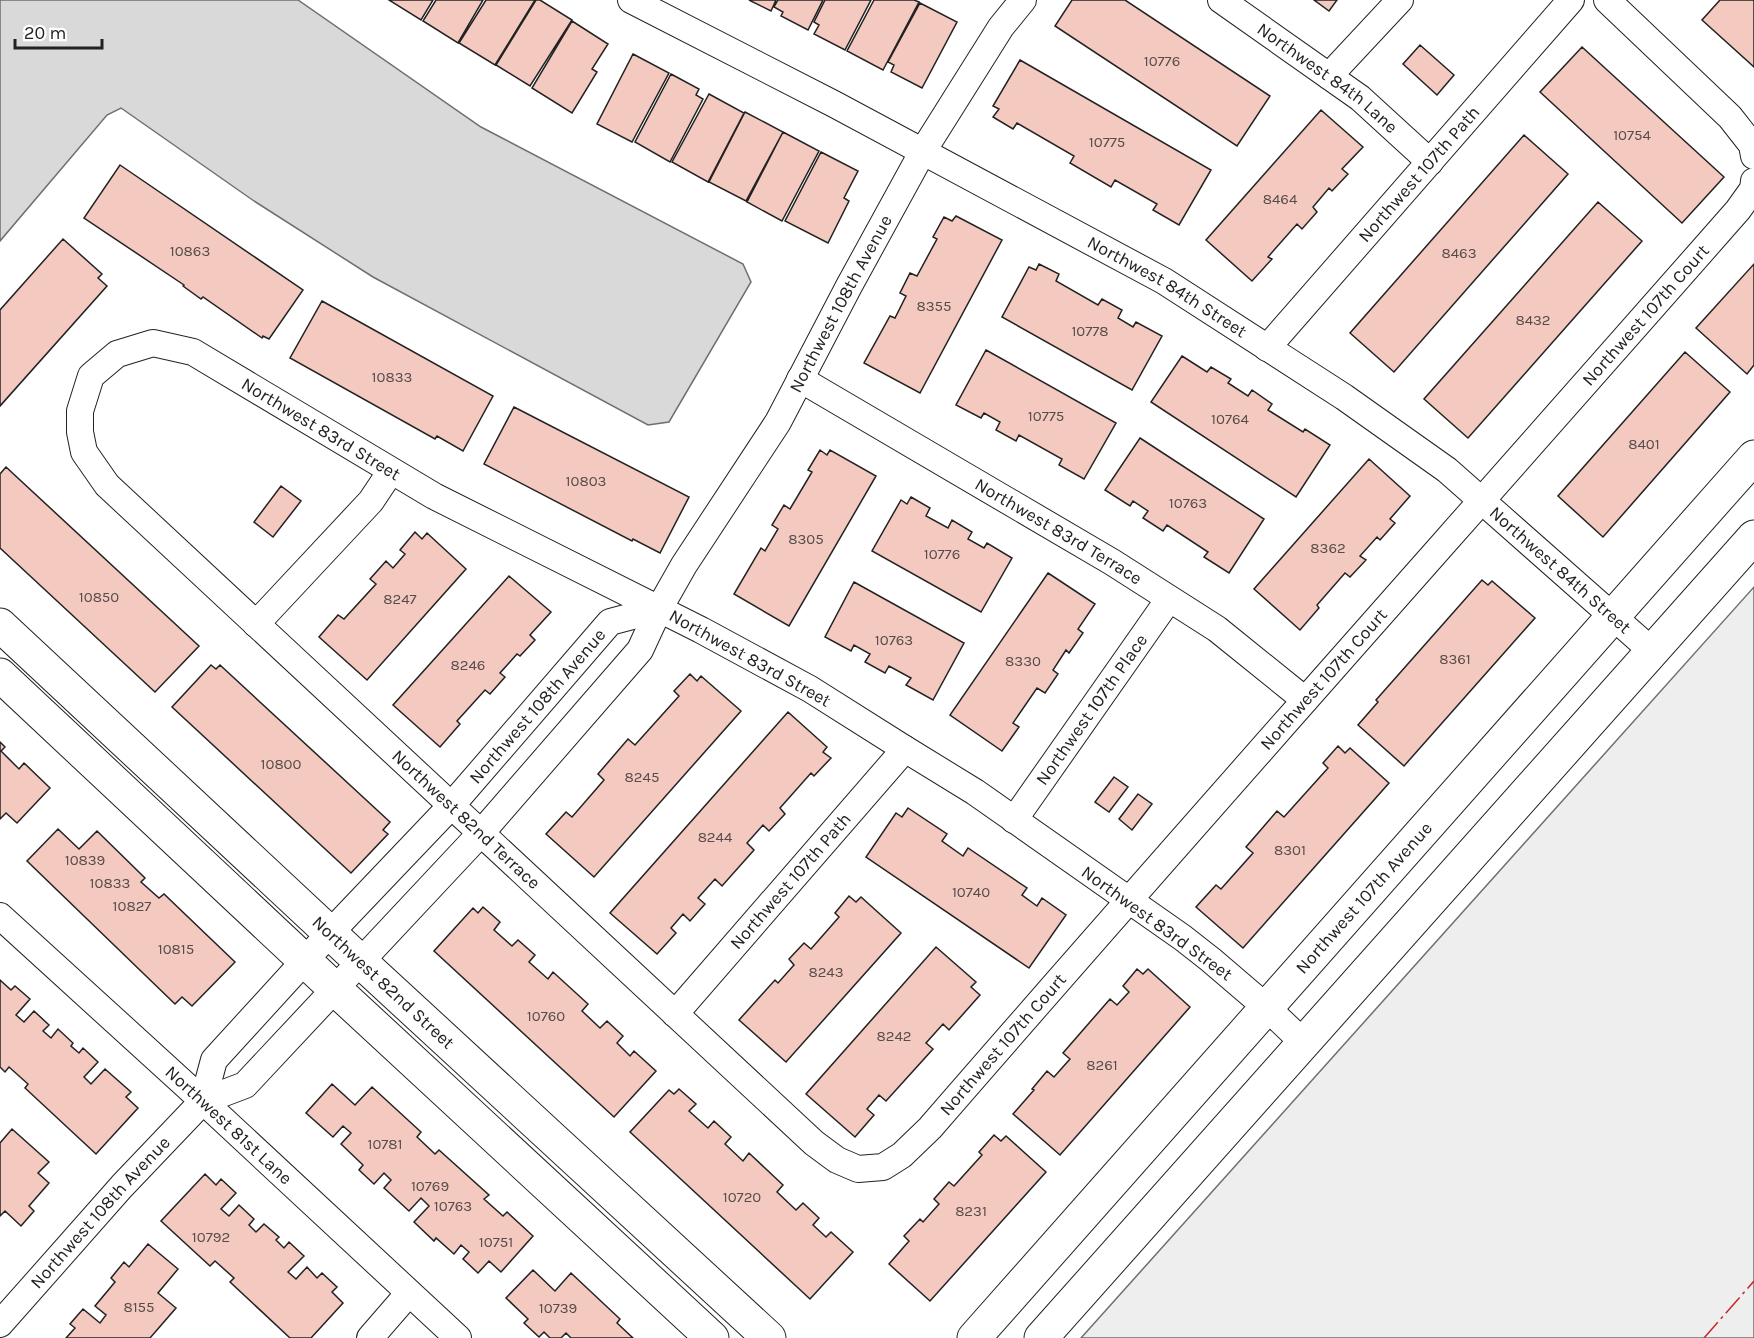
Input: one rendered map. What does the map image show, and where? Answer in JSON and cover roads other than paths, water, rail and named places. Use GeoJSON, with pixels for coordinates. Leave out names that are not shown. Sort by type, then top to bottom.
{"type":"FeatureCollection","features":[{"type":"Feature","properties":{"kind":"main road","name":"Northwest 107th Avenue"},"geometry":{"type":"LineString","coordinates":[[974,1338],[1754,457]]}},
{"type":"Feature","properties":{"kind":"main road"},"geometry":{"type":"LineString","coordinates":[[1041,1338],[1754,537]]}},
{"type":"Feature","properties":{"kind":"main road","name":"Northwest 82nd Street"},"geometry":{"type":"LineString","coordinates":[[0,625],[360,962],[769,1338]]}},
{"type":"Feature","properties":{"kind":"main road","name":"Northwest 82nd Street"},"geometry":{"type":"LineString","coordinates":[[0,675],[712,1338]]}},
{"type":"Feature","properties":{"kind":"street","name":"Northwest 84th Street"},"geometry":{"type":"LineString","coordinates":[[631,0],[922,151],[1164,281],[1344,398],[1447,470],[1652,651]]}},
{"type":"Feature","properties":{"kind":"street","name":"Northwest 108th Avenue"},"geometry":{"type":"LineString","coordinates":[[0,1324],[114,1195],[203,1101],[245,1085],[481,833],[640,650],[684,564],[778,422],[922,151],[1001,27],[1023,0]]}},
{"type":"Feature","properties":{"kind":"street","name":"Northwest 84th Lane"},"geometry":{"type":"LineString","coordinates":[[1221,0],[1360,98],[1430,162]]}},
{"type":"Feature","properties":{"kind":"street"},"geometry":{"type":"LineString","coordinates":[[1329,76],[1400,0]]}},
{"type":"Feature","properties":{"kind":"street","name":"Northwest 107th Path"},"geometry":{"type":"LineString","coordinates":[[1267,348],[1571,0]]}},
{"type":"Feature","properties":{"kind":"street"},"geometry":{"type":"LineString","coordinates":[[1607,0],[1730,117],[1752,145],[1754,156]]}},
{"type":"Feature","properties":{"kind":"street","name":"Northwest 107th Court"},"geometry":{"type":"LineString","coordinates":[[883,1167],[902,1155],[930,1128],[1128,900],[1738,210],[1753,189],[1754,181]]}},
{"type":"Feature","properties":{"kind":"street","name":"Northwest 82nd Terrace"},"geometry":{"type":"LineString","coordinates":[[153,343],[117,354],[91,375],[80,411],[80,432],[84,452],[107,485],[814,1143],[837,1160],[858,1168],[883,1167]]}},
{"type":"Feature","properties":{"kind":"street","name":"Northwest 83rd Street"},"geometry":{"type":"LineString","coordinates":[[153,343],[193,352],[434,496],[659,609],[810,689],[975,792],[1128,900],[1211,960],[1305,1044]]}},
{"type":"Feature","properties":{"kind":"street","name":"Northwest 83rd Terrace"},"geometry":{"type":"LineString","coordinates":[[800,379],[1112,562],[1216,629],[1305,700]]}},
{"type":"Feature","properties":{"kind":"street"},"geometry":{"type":"LineString","coordinates":[[256,624],[371,501],[391,471]]}},
{"type":"Feature","properties":{"kind":"street","name":"Northwest 107th Place"},"geometry":{"type":"LineString","coordinates":[[1014,820],[1169,599]]}},
{"type":"Feature","properties":{"kind":"street","name":"Northwest 108th Avenue"},"geometry":{"type":"LineString","coordinates":[[203,1101],[214,1060],[330,933],[451,806],[610,622],[659,609]]}},
{"type":"Feature","properties":{"kind":"street","name":"Northwest 107th Path"},"geometry":{"type":"LineString","coordinates":[[675,1014],[905,749]]}},
{"type":"Feature","properties":{"kind":"street","name":"Northwest 81st Lane"},"geometry":{"type":"LineString","coordinates":[[0,916],[458,1338]]}},
{"type":"Feature","properties":{"kind":"street"},"geometry":{"type":"LineString","coordinates":[[370,1338],[409,1293]]}}]}
